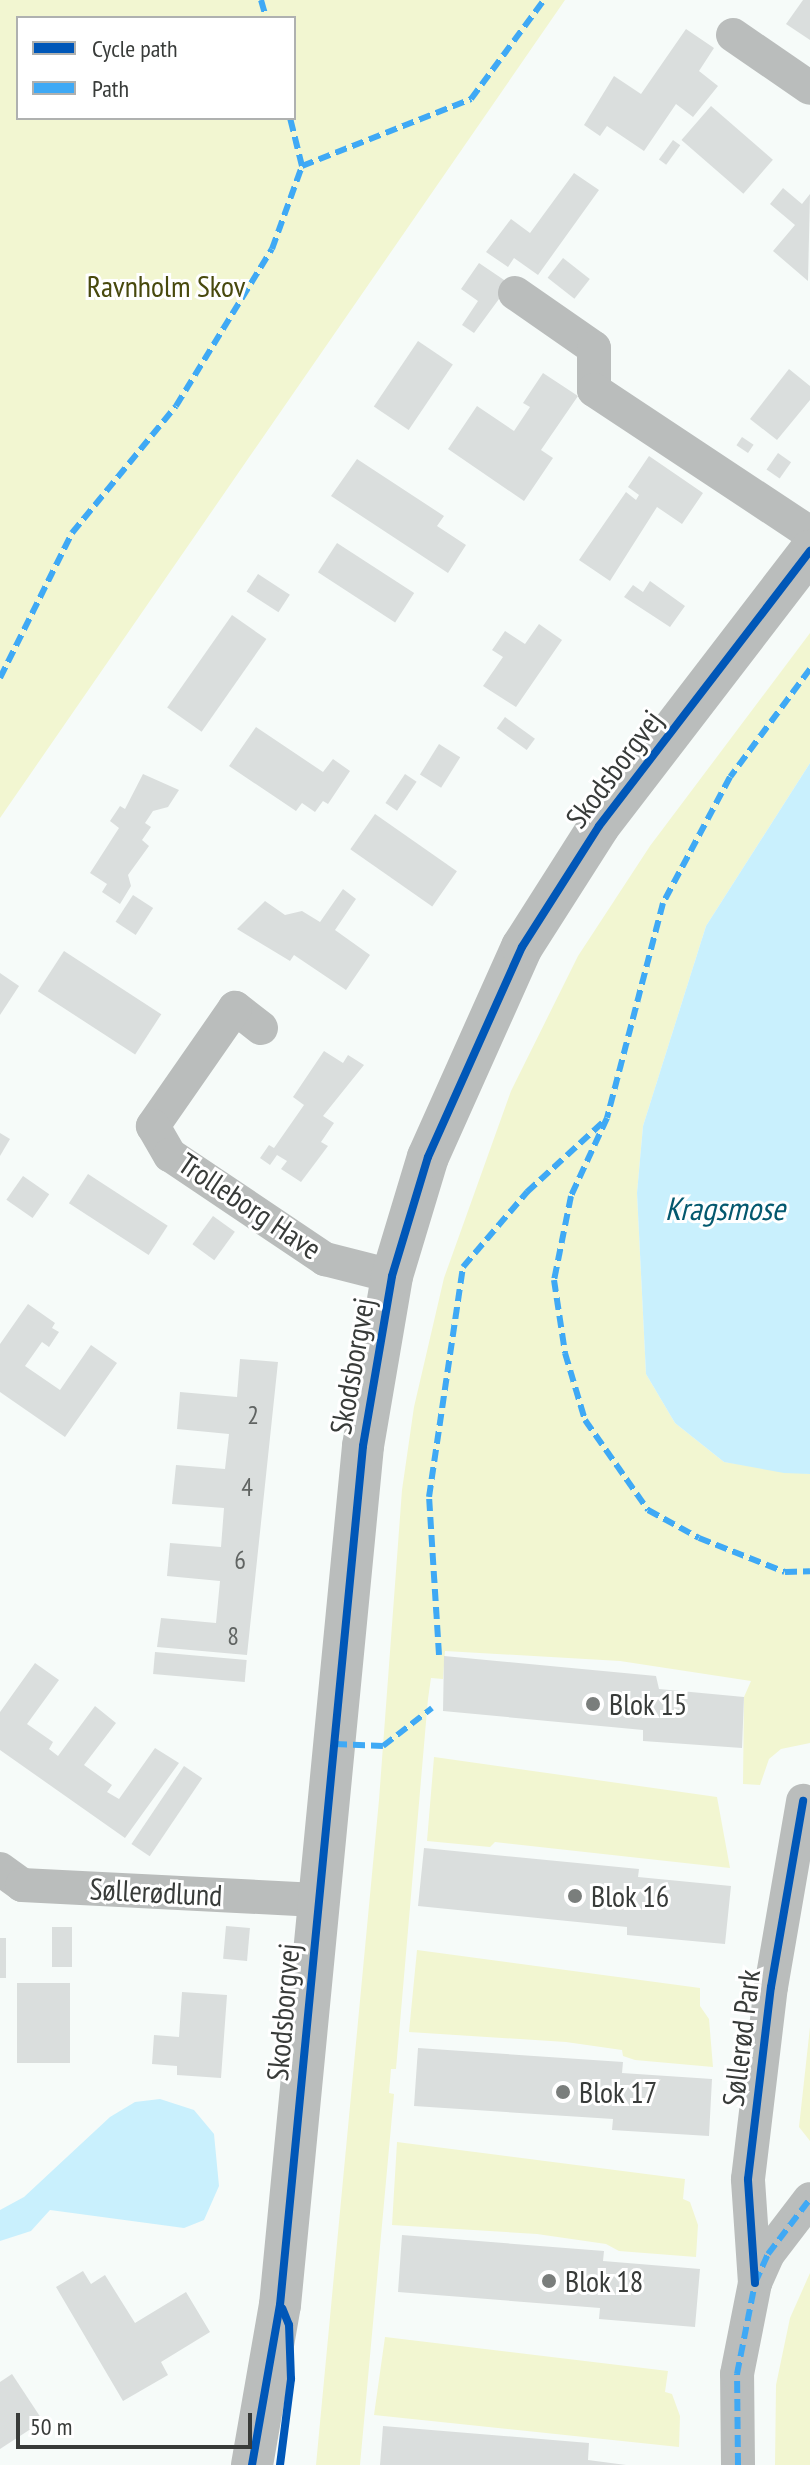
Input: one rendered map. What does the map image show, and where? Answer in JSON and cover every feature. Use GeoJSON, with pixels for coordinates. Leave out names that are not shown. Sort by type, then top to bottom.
{"type":"FeatureCollection","features":[{"type":"Feature","properties":{"kind":"street"},"geometry":{"type":"LineString","coordinates":[[733,35],[810,88]]}},
{"type":"Feature","properties":{"kind":"street"},"geometry":{"type":"LineString","coordinates":[[515,293],[594,348],[594,390],[810,533]]}},
{"type":"Feature","properties":{"kind":"street","name":"Skodsborgvej"},"geometry":{"type":"LineString","coordinates":[[252,2465],[280,2305],[363,1446],[392,1276],[428,1157],[522,947],[599,826],[810,551]]}},
{"type":"Feature","properties":{"kind":"street","name":"Trolleborg Have"},"geometry":{"type":"LineString","coordinates":[[261,1028],[235,1008],[153,1126],[170,1155],[325,1259],[392,1276]]}},
{"type":"Feature","properties":{"kind":"street","name":"Søllerød Park"},"geometry":{"type":"LineString","coordinates":[[755,2283],[748,2179],[771,1987],[803,1801]]}},
{"type":"Feature","properties":{"kind":"street","name":"Søllerødlund"},"geometry":{"type":"LineString","coordinates":[[0,1869],[22,1885],[317,1900]]}},
{"type":"Feature","properties":{"kind":"street","name":"Søllerød Park"},"geometry":{"type":"LineString","coordinates":[[738,2465],[737,2374],[755,2283],[768,2254],[810,2199]]}},
{"type":"Feature","properties":{"kind":"street","name":"Skodsborgvej"},"geometry":{"type":"LineString","coordinates":[[280,2305],[289,2325],[291,2379],[280,2465]]}},
{"type":"Feature","properties":{"kind":"green space","name":"Ravnholm Skov"},"geometry":{"type":"Polygon","coordinates":[[[0,0],[565,0],[0,818],[0,0]]]}},
{"type":"Feature","properties":{"kind":"green space"},"geometry":{"type":"Polygon","coordinates":[[[810,633],[810,763],[706,926],[643,1126],[637,1193],[646,1374],[675,1423],[724,1462],[810,1474],[810,1743],[781,1749],[769,1759],[760,1785],[743,1784],[744,1697],[751,1681],[620,1661],[445,1651],[443,1679],[431,1678],[428,1699],[396,2069],[391,2069],[389,2093],[394,2094],[360,2465],[316,2465],[379,1800],[402,1490],[414,1407],[444,1278],[511,1091],[578,956],[650,846],[810,633]]]}},
{"type":"Feature","properties":{"kind":"green space"},"geometry":{"type":"Polygon","coordinates":[[[434,1757],[717,1797],[730,1868],[495,1842],[490,1847],[427,1841],[434,1757]]]}},
{"type":"Feature","properties":{"kind":"green space"},"geometry":{"type":"Polygon","coordinates":[[[417,1950],[700,1988],[700,2006],[709,2019],[713,2067],[635,2060],[623,2056],[622,2050],[566,2042],[409,2032],[417,1950]]]}},
{"type":"Feature","properties":{"kind":"green space"},"geometry":{"type":"Polygon","coordinates":[[[810,2027],[810,2141],[799,2127],[810,2027]]]}},
{"type":"Feature","properties":{"kind":"green space"},"geometry":{"type":"Polygon","coordinates":[[[397,2142],[685,2179],[683,2199],[690,2202],[698,2225],[696,2257],[619,2251],[606,2244],[537,2234],[392,2225],[397,2142]]]}},
{"type":"Feature","properties":{"kind":"green space"},"geometry":{"type":"Polygon","coordinates":[[[810,2273],[810,2465],[775,2465],[776,2385],[790,2318],[810,2273]]]}},
{"type":"Feature","properties":{"kind":"green space"},"geometry":{"type":"Polygon","coordinates":[[[385,2337],[668,2371],[665,2392],[672,2394],[680,2416],[679,2447],[374,2415],[385,2337]]]}},
{"type":"Feature","properties":{"kind":"water","name":"Kragsmose"},"geometry":{"type":"Polygon","coordinates":[[[810,763],[810,1474],[784,1473],[724,1462],[675,1423],[646,1374],[637,1193],[643,1126],[706,926],[810,763]]]}},
{"type":"Feature","properties":{"kind":"water"},"geometry":{"type":"Polygon","coordinates":[[[160,2099],[194,2110],[214,2134],[219,2186],[204,2220],[184,2228],[50,2210],[31,2231],[0,2241],[0,2210],[24,2197],[110,2117],[135,2102],[160,2099]]]}},
{"type":"Feature","properties":{"kind":"building"},"geometry":{"type":"Polygon","coordinates":[[[803,0],[810,0],[810,40],[786,24],[803,0]]]}},
{"type":"Feature","properties":{"kind":"building"},"geometry":{"type":"Polygon","coordinates":[[[686,29],[714,48],[699,71],[718,86],[693,117],[676,104],[644,151],[607,126],[600,136],[584,125],[614,76],[641,94],[686,29]]]}},
{"type":"Feature","properties":{"kind":"building"},"geometry":{"type":"Polygon","coordinates":[[[711,106],[773,160],[743,194],[681,140],[711,106]]]}},
{"type":"Feature","properties":{"kind":"building"},"geometry":{"type":"Polygon","coordinates":[[[673,140],[680,145],[666,165],[659,159],[673,140]]]}},
{"type":"Feature","properties":{"kind":"building"},"geometry":{"type":"Polygon","coordinates":[[[574,173],[599,190],[538,275],[514,258],[508,267],[486,252],[511,219],[530,233],[574,173]]]}},
{"type":"Feature","properties":{"kind":"building"},"geometry":{"type":"Polygon","coordinates":[[[783,188],[802,204],[810,194],[808,281],[773,251],[795,225],[770,204],[783,188]]]}},
{"type":"Feature","properties":{"kind":"building"},"geometry":{"type":"Polygon","coordinates":[[[563,258],[590,279],[574,299],[548,278],[563,258]]]}},
{"type":"Feature","properties":{"kind":"building"},"geometry":{"type":"Polygon","coordinates":[[[479,263],[510,284],[474,333],[462,325],[478,301],[461,289],[479,263]]]}},
{"type":"Feature","properties":{"kind":"building"},"geometry":{"type":"Polygon","coordinates":[[[418,341],[453,364],[409,430],[374,406],[418,341]]]}},
{"type":"Feature","properties":{"kind":"building"},"geometry":{"type":"Polygon","coordinates":[[[789,369],[810,386],[810,400],[777,440],[750,419],[789,369]]]}},
{"type":"Feature","properties":{"kind":"building"},"geometry":{"type":"Polygon","coordinates":[[[543,373],[578,396],[541,450],[553,458],[524,501],[448,449],[477,406],[514,431],[530,407],[523,403],[543,373]]]}},
{"type":"Feature","properties":{"kind":"building"},"geometry":{"type":"Polygon","coordinates":[[[742,437],[754,445],[748,453],[736,445],[742,437]]]}},
{"type":"Feature","properties":{"kind":"building"},"geometry":{"type":"Polygon","coordinates":[[[778,453],[791,462],[780,479],[767,469],[778,453]]]}},
{"type":"Feature","properties":{"kind":"building"},"geometry":{"type":"Polygon","coordinates":[[[649,456],[703,493],[682,524],[657,507],[610,581],[579,560],[626,492],[636,500],[639,495],[628,487],[649,456]]]}},
{"type":"Feature","properties":{"kind":"building"},"geometry":{"type":"Polygon","coordinates":[[[357,459],[444,516],[437,526],[466,545],[448,573],[331,496],[357,459]]]}},
{"type":"Feature","properties":{"kind":"building"},"geometry":{"type":"Polygon","coordinates":[[[337,543],[414,593],[395,622],[318,572],[337,543]]]}},
{"type":"Feature","properties":{"kind":"building"},"geometry":{"type":"Polygon","coordinates":[[[258,574],[290,595],[278,612],[247,592],[258,574]]]}},
{"type":"Feature","properties":{"kind":"building"},"geometry":{"type":"Polygon","coordinates":[[[650,581],[685,606],[670,627],[624,597],[633,585],[643,592],[650,581]]]}},
{"type":"Feature","properties":{"kind":"building"},"geometry":{"type":"Polygon","coordinates":[[[232,615],[266,639],[202,732],[167,708],[232,615]]]}},
{"type":"Feature","properties":{"kind":"building"},"geometry":{"type":"Polygon","coordinates":[[[539,624],[562,640],[516,707],[483,686],[503,657],[492,650],[505,631],[525,644],[539,624]]]}},
{"type":"Feature","properties":{"kind":"building"},"geometry":{"type":"Polygon","coordinates":[[[505,717],[535,739],[527,750],[497,728],[505,717]]]}},
{"type":"Feature","properties":{"kind":"building"},"geometry":{"type":"Polygon","coordinates":[[[256,727],[323,772],[333,759],[350,771],[328,804],[323,801],[315,812],[302,803],[296,811],[229,766],[256,727]]]}},
{"type":"Feature","properties":{"kind":"building"},"geometry":{"type":"Polygon","coordinates":[[[439,744],[460,757],[441,788],[420,775],[439,744]]]}},
{"type":"Feature","properties":{"kind":"building"},"geometry":{"type":"Polygon","coordinates":[[[143,774],[179,790],[168,807],[153,811],[145,823],[151,827],[142,840],[149,846],[128,875],[131,886],[120,904],[102,892],[107,884],[90,873],[119,828],[110,821],[120,806],[125,809],[143,774]]]}},
{"type":"Feature","properties":{"kind":"building"},"geometry":{"type":"Polygon","coordinates":[[[405,774],[417,782],[397,811],[385,803],[405,774]]]}},
{"type":"Feature","properties":{"kind":"building"},"geometry":{"type":"Polygon","coordinates":[[[375,814],[457,871],[432,907],[350,849],[375,814]]]}},
{"type":"Feature","properties":{"kind":"building"},"geometry":{"type":"Polygon","coordinates":[[[343,889],[356,899],[335,930],[370,955],[346,990],[294,955],[290,961],[237,929],[265,901],[285,915],[302,911],[320,922],[343,889]]]}},
{"type":"Feature","properties":{"kind":"building"},"geometry":{"type":"Polygon","coordinates":[[[133,895],[153,908],[136,935],[116,922],[133,895]]]}},
{"type":"Feature","properties":{"kind":"building"},"geometry":{"type":"Polygon","coordinates":[[[64,951],[161,1014],[135,1054],[38,991],[64,951]]]}},
{"type":"Feature","properties":{"kind":"building"},"geometry":{"type":"Polygon","coordinates":[[[0,973],[19,986],[0,1015],[0,973]]]}},
{"type":"Feature","properties":{"kind":"building"},"geometry":{"type":"Polygon","coordinates":[[[324,1051],[343,1063],[348,1055],[364,1065],[323,1116],[334,1123],[321,1142],[328,1146],[301,1182],[281,1169],[287,1161],[277,1155],[270,1165],[260,1158],[269,1145],[274,1148],[304,1105],[293,1097],[324,1051]]]}},
{"type":"Feature","properties":{"kind":"building"},"geometry":{"type":"Polygon","coordinates":[[[0,1133],[10,1139],[0,1156],[0,1133]]]}},
{"type":"Feature","properties":{"kind":"building"},"geometry":{"type":"Polygon","coordinates":[[[88,1174],[168,1226],[149,1255],[69,1203],[88,1174]]]}},
{"type":"Feature","properties":{"kind":"building"},"geometry":{"type":"Polygon","coordinates":[[[23,1176],[49,1194],[33,1218],[6,1200],[23,1176]]]}},
{"type":"Feature","properties":{"kind":"building"},"geometry":{"type":"Polygon","coordinates":[[[213,1216],[235,1232],[214,1260],[192,1244],[213,1216]]]}},
{"type":"Feature","properties":{"kind":"building"},"geometry":{"type":"Polygon","coordinates":[[[28,1304],[55,1323],[52,1328],[59,1332],[49,1347],[42,1342],[25,1366],[60,1390],[91,1345],[117,1363],[65,1437],[0,1392],[0,1344],[28,1304]]]}},
{"type":"Feature","properties":{"kind":"building"},"geometry":{"type":"Polygon","coordinates":[[[240,1359],[278,1362],[247,1655],[157,1647],[161,1618],[216,1623],[220,1581],[167,1576],[170,1543],[221,1547],[224,1508],[172,1504],[176,1465],[225,1469],[229,1434],[177,1429],[180,1392],[237,1397],[240,1359]]]}},
{"type":"Feature","properties":{"kind":"building"},"geometry":{"type":"Polygon","coordinates":[[[155,1652],[247,1660],[245,1682],[153,1674],[155,1652]]]}},
{"type":"Feature","properties":{"kind":"building","name":"Blok 15"},"geometry":{"type":"Polygon","coordinates":[[[444,1656],[656,1676],[659,1689],[744,1697],[742,1748],[643,1741],[643,1730],[443,1711],[444,1656]]]}},
{"type":"Feature","properties":{"kind":"building"},"geometry":{"type":"Polygon","coordinates":[[[35,1663],[59,1680],[27,1724],[53,1742],[49,1749],[58,1756],[95,1706],[116,1723],[84,1765],[112,1785],[107,1792],[119,1799],[155,1748],[179,1763],[125,1838],[0,1750],[0,1712],[35,1663]]]}},
{"type":"Feature","properties":{"kind":"building"},"geometry":{"type":"Polygon","coordinates":[[[184,1766],[202,1778],[150,1856],[131,1844],[184,1766]]]}},
{"type":"Feature","properties":{"kind":"building","name":"Blok 16"},"geometry":{"type":"Polygon","coordinates":[[[424,1848],[639,1869],[638,1877],[731,1886],[725,1944],[627,1935],[627,1927],[418,1906],[424,1848]]]}},
{"type":"Feature","properties":{"kind":"building"},"geometry":{"type":"Polygon","coordinates":[[[226,1926],[250,1928],[247,1961],[223,1959],[226,1926]]]}},
{"type":"Feature","properties":{"kind":"building"},"geometry":{"type":"Polygon","coordinates":[[[52,1927],[72,1927],[72,1967],[52,1967],[52,1927]]]}},
{"type":"Feature","properties":{"kind":"building"},"geometry":{"type":"Polygon","coordinates":[[[0,1938],[6,1938],[6,1978],[0,1978],[0,1938]]]}},
{"type":"Feature","properties":{"kind":"building"},"geometry":{"type":"Polygon","coordinates":[[[17,1983],[70,1983],[70,2063],[17,2063],[17,1983]]]}},
{"type":"Feature","properties":{"kind":"building"},"geometry":{"type":"Polygon","coordinates":[[[182,1992],[227,1995],[221,2078],[177,2075],[177,2066],[152,2064],[154,2035],[179,2037],[182,1992]]]}},
{"type":"Feature","properties":{"kind":"building","name":"Blok 17"},"geometry":{"type":"Polygon","coordinates":[[[418,2048],[623,2062],[622,2073],[712,2079],[709,2136],[612,2130],[613,2119],[414,2106],[418,2048]]]}},
{"type":"Feature","properties":{"kind":"building","name":"Blok 18"},"geometry":{"type":"Polygon","coordinates":[[[402,2235],[604,2251],[603,2261],[700,2269],[695,2327],[599,2319],[600,2308],[398,2292],[402,2235]]]}},
{"type":"Feature","properties":{"kind":"building"},"geometry":{"type":"Polygon","coordinates":[[[83,2271],[91,2284],[105,2275],[135,2323],[186,2292],[210,2332],[161,2362],[168,2375],[123,2401],[56,2287],[83,2271]]]}},
{"type":"Feature","properties":{"kind":"building"},"geometry":{"type":"Polygon","coordinates":[[[12,2374],[43,2421],[0,2449],[0,2382],[12,2374]]]}},
{"type":"Feature","properties":{"kind":"building"},"geometry":{"type":"Polygon","coordinates":[[[383,2426],[589,2443],[588,2460],[626,2465],[380,2465],[383,2426]]]}},
{"type":"Feature","properties":{"kind":"marked path"},"geometry":{"type":"LineString","coordinates":[[261,0],[265,16]]}},
{"type":"Feature","properties":{"kind":"marked path"},"geometry":{"type":"LineString","coordinates":[[302,166],[471,99],[544,0]]}},
{"type":"Feature","properties":{"kind":"marked path"},"geometry":{"type":"LineString","coordinates":[[0,678],[72,533],[176,406],[272,249],[302,166],[290,120]]}},
{"type":"Feature","properties":{"kind":"marked path"},"geometry":{"type":"LineString","coordinates":[[810,669],[730,777],[663,903],[607,1118],[571,1196],[554,1280],[565,1353],[585,1420],[648,1510],[699,1538],[785,1572],[810,1571]]}},
{"type":"Feature","properties":{"kind":"marked path"},"geometry":{"type":"LineString","coordinates":[[439,1655],[429,1497],[463,1267],[527,1192],[603,1122]]}},
{"type":"Feature","properties":{"kind":"marked path"},"geometry":{"type":"LineString","coordinates":[[335,1744],[383,1746],[432,1708]]}},
{"type":"Feature","properties":{"kind":"marked path"},"geometry":{"type":"LineString","coordinates":[[738,2465],[737,2374],[755,2283],[768,2254],[810,2199]]}},
{"type":"Feature","properties":{"kind":"cycle path"},"geometry":{"type":"LineString","coordinates":[[252,2465],[280,2305],[363,1446],[392,1276],[428,1157],[522,947],[599,826],[810,551]]}},
{"type":"Feature","properties":{"kind":"cycle path"},"geometry":{"type":"LineString","coordinates":[[755,2283],[748,2179],[771,1987],[803,1801]]}},
{"type":"Feature","properties":{"kind":"cycle path"},"geometry":{"type":"LineString","coordinates":[[280,2465],[291,2379],[289,2325],[282,2308]]}},
{"type":"Feature","properties":{"kind":"place","name":"Blok 15"},"geometry":{"type":"Point","coordinates":[593,1704]}},
{"type":"Feature","properties":{"kind":"place","name":"Blok 16"},"geometry":{"type":"Point","coordinates":[575,1896]}},
{"type":"Feature","properties":{"kind":"place","name":"Blok 17"},"geometry":{"type":"Point","coordinates":[563,2092]}},
{"type":"Feature","properties":{"kind":"place","name":"Blok 18"},"geometry":{"type":"Point","coordinates":[549,2281]}}]}
